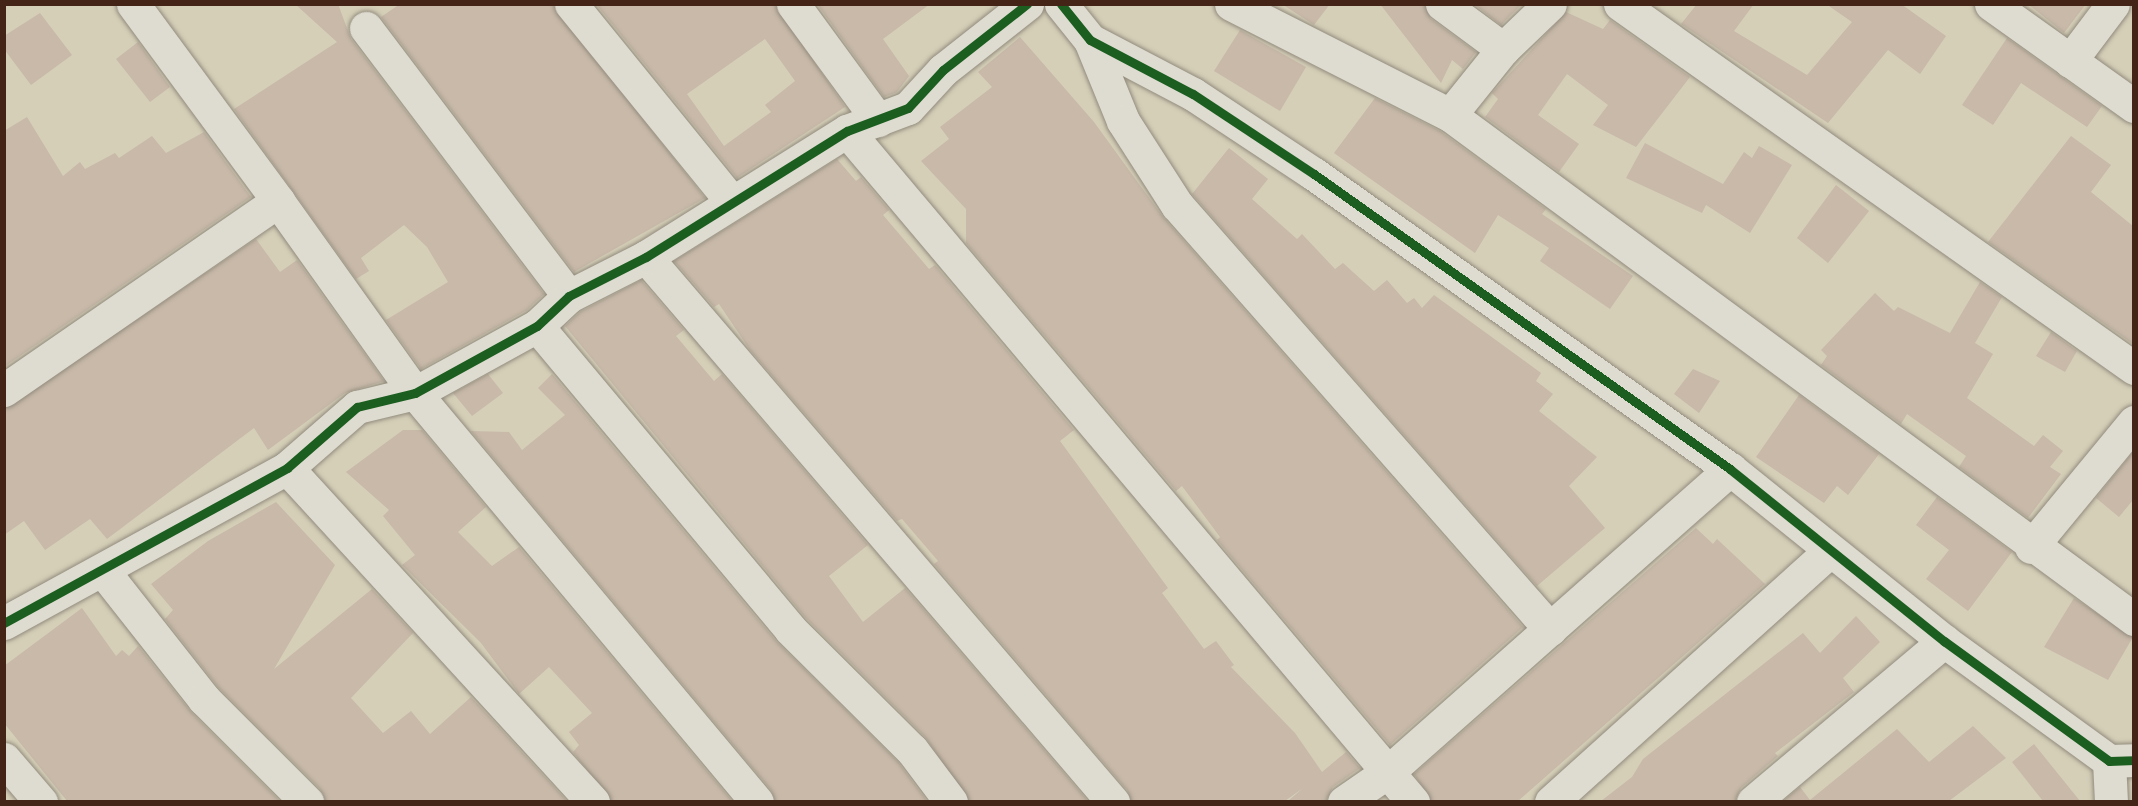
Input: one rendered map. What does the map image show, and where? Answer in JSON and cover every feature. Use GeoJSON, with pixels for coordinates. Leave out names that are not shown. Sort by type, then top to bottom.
{"type":"FeatureCollection","features":[{"type":"Feature","properties":{"kind":"street"},"geometry":{"type":"LineString","coordinates":[[133,4],[415,393],[757,801]]}},
{"type":"Feature","properties":{"kind":"street"},"geometry":{"type":"LineString","coordinates":[[571,4],[732,202]]}},
{"type":"Feature","properties":{"kind":"street"},"geometry":{"type":"LineString","coordinates":[[793,4],[878,120]]}},
{"type":"Feature","properties":{"kind":"street"},"geometry":{"type":"LineString","coordinates":[[4,622],[104,572],[286,468],[357,407],[415,393],[537,326],[568,296],[646,256],[847,131],[908,108],[943,70],[1027,4]]}},
{"type":"Feature","properties":{"kind":"street"},"geometry":{"type":"LineString","coordinates":[[1061,4],[1090,40],[1123,121],[1177,205],[1550,629]]}},
{"type":"Feature","properties":{"kind":"street"},"geometry":{"type":"LineString","coordinates":[[1231,4],[1450,116],[2031,547],[2133,619]]}},
{"type":"Feature","properties":{"kind":"street"},"geometry":{"type":"LineString","coordinates":[[1442,4],[1503,49]]}},
{"type":"Feature","properties":{"kind":"street"},"geometry":{"type":"LineString","coordinates":[[1450,116],[1503,49],[1550,4]]}},
{"type":"Feature","properties":{"kind":"street"},"geometry":{"type":"LineString","coordinates":[[1620,4],[2133,368]]}},
{"type":"Feature","properties":{"kind":"street"},"geometry":{"type":"LineString","coordinates":[[1991,4],[2133,106]]}},
{"type":"Feature","properties":{"kind":"street"},"geometry":{"type":"LineString","coordinates":[[2070,61],[2113,4]]}},
{"type":"Feature","properties":{"kind":"street"},"geometry":{"type":"LineString","coordinates":[[366,28],[568,296]]}},
{"type":"Feature","properties":{"kind":"street"},"geometry":{"type":"LineString","coordinates":[[1090,40],[1193,94],[1305,168],[1730,469],[1829,552],[1944,641],[2121,760],[2111,801]]}},
{"type":"Feature","properties":{"kind":"street"},"geometry":{"type":"LineString","coordinates":[[847,131],[1413,801]]}},
{"type":"Feature","properties":{"kind":"street"},"geometry":{"type":"LineString","coordinates":[[4,390],[278,201]]}},
{"type":"Feature","properties":{"kind":"street"},"geometry":{"type":"LineString","coordinates":[[646,256],[1113,801]]}},
{"type":"Feature","properties":{"kind":"street"},"geometry":{"type":"LineString","coordinates":[[537,326],[790,629],[912,750],[951,801]]}},
{"type":"Feature","properties":{"kind":"street"},"geometry":{"type":"LineString","coordinates":[[2031,547],[2133,422]]}},
{"type":"Feature","properties":{"kind":"street"},"geometry":{"type":"LineString","coordinates":[[286,468],[592,801]]}},
{"type":"Feature","properties":{"kind":"street"},"geometry":{"type":"LineString","coordinates":[[1344,801],[1389,771],[1730,469]]}},
{"type":"Feature","properties":{"kind":"street"},"geometry":{"type":"LineString","coordinates":[[1551,801],[1829,552]]}},
{"type":"Feature","properties":{"kind":"street"},"geometry":{"type":"LineString","coordinates":[[104,572],[204,699],[307,801]]}},
{"type":"Feature","properties":{"kind":"street"},"geometry":{"type":"LineString","coordinates":[[1753,801],[1944,641]]}},
{"type":"Feature","properties":{"kind":"street"},"geometry":{"type":"LineString","coordinates":[[4,759],[41,801]]}},
{"type":"Feature","properties":{"kind":"building"},"geometry":{"type":"Polygon","coordinates":[[[295,4],[338,4],[351,39],[544,294],[527,310],[421,369],[386,320],[448,282],[427,247],[404,225],[361,258],[369,271],[356,279],[234,109],[337,42],[295,4]]]}},
{"type":"Feature","properties":{"kind":"building"},"geometry":{"type":"Polygon","coordinates":[[[400,4],[553,4],[705,198],[574,272],[381,17],[400,4]]]}},
{"type":"Feature","properties":{"kind":"building"},"geometry":{"type":"Polygon","coordinates":[[[596,4],[775,4],[845,107],[737,178],[596,4]],[[765,39],[687,94],[724,146],[771,112],[765,105],[795,81],[765,39]]]}},
{"type":"Feature","properties":{"kind":"building"},"geometry":{"type":"Polygon","coordinates":[[[817,4],[930,4],[883,39],[909,76],[897,92],[884,97],[817,4]]]}},
{"type":"Feature","properties":{"kind":"building"},"geometry":{"type":"Polygon","coordinates":[[[1282,4],[1330,4],[1314,25],[1282,4]]]}},
{"type":"Feature","properties":{"kind":"building"},"geometry":{"type":"Polygon","coordinates":[[[1380,4],[1424,4],[1431,19],[1476,52],[1463,69],[1452,60],[1441,83],[1380,4]]]}},
{"type":"Feature","properties":{"kind":"building"},"geometry":{"type":"Polygon","coordinates":[[[1474,4],[1522,4],[1501,25],[1474,4]]]}},
{"type":"Feature","properties":{"kind":"building"},"geometry":{"type":"Polygon","coordinates":[[[1697,4],[1754,4],[1734,31],[1807,75],[1852,22],[1826,4],[1901,4],[1946,36],[1920,74],[1888,50],[1828,123],[1681,24],[1697,4]]]}},
{"type":"Feature","properties":{"kind":"building"},"geometry":{"type":"Polygon","coordinates":[[[2028,4],[2086,4],[2064,33],[2028,4]]]}},
{"type":"Feature","properties":{"kind":"building"},"geometry":{"type":"Polygon","coordinates":[[[1566,12],[1603,29],[1610,20],[1690,77],[1636,147],[1593,125],[1608,105],[1567,74],[1538,115],[1579,144],[1559,172],[1485,117],[1498,99],[1492,93],[1566,12]]]}},
{"type":"Feature","properties":{"kind":"building"},"geometry":{"type":"Polygon","coordinates":[[[40,13],[72,55],[31,85],[4,49],[4,36],[40,13]]]}},
{"type":"Feature","properties":{"kind":"building"},"geometry":{"type":"Polygon","coordinates":[[[1240,30],[1306,67],[1280,111],[1214,71],[1240,30]]]}},
{"type":"Feature","properties":{"kind":"building"},"geometry":{"type":"Polygon","coordinates":[[[1020,37],[1094,122],[1163,217],[1523,627],[1390,745],[1217,540],[1220,537],[1182,486],[1176,491],[966,243],[966,209],[921,161],[949,139],[940,127],[992,87],[978,72],[1020,37]]]}},
{"type":"Feature","properties":{"kind":"building"},"geometry":{"type":"Polygon","coordinates":[[[2007,38],[2102,106],[2087,127],[2021,83],[1993,125],[1962,105],[2007,38]]]}},
{"type":"Feature","properties":{"kind":"building"},"geometry":{"type":"Polygon","coordinates":[[[138,42],[170,87],[150,102],[116,59],[138,42]]]}},
{"type":"Feature","properties":{"kind":"building"},"geometry":{"type":"Polygon","coordinates":[[[1375,98],[1440,131],[1546,209],[1542,214],[1633,276],[1610,309],[1540,261],[1549,248],[1498,215],[1475,253],[1334,153],[1375,98]]]}},
{"type":"Feature","properties":{"kind":"building"},"geometry":{"type":"Polygon","coordinates":[[[27,117],[63,176],[80,162],[85,169],[115,153],[119,158],[152,136],[166,153],[204,132],[251,197],[4,367],[4,131],[27,117]]]}},
{"type":"Feature","properties":{"kind":"building"},"geometry":{"type":"Polygon","coordinates":[[[2071,136],[2111,165],[2091,192],[2133,226],[2133,344],[1988,242],[2071,136]]]}},
{"type":"Feature","properties":{"kind":"building"},"geometry":{"type":"Polygon","coordinates":[[[1645,143],[1723,184],[1744,152],[1752,158],[1759,146],[1792,165],[1750,233],[1706,205],[1702,213],[1626,178],[1645,143]]]}},
{"type":"Feature","properties":{"kind":"building"},"geometry":{"type":"Polygon","coordinates":[[[1229,148],[1268,179],[1252,199],[1297,239],[1302,234],[1335,269],[1343,263],[1374,291],[1387,280],[1407,303],[1414,298],[1422,308],[1434,295],[1541,373],[1536,381],[1553,394],[1539,411],[1597,457],[1569,486],[1605,528],[1537,586],[1192,194],[1229,148]]]}},
{"type":"Feature","properties":{"kind":"building"},"geometry":{"type":"Polygon","coordinates":[[[837,159],[856,181],[861,177],[889,210],[883,215],[929,269],[935,265],[1074,430],[1060,441],[1168,588],[1162,593],[1204,649],[1216,641],[1234,665],[1231,667],[1295,733],[1322,772],[1346,752],[1360,768],[1333,787],[1326,801],[1288,801],[1303,788],[1285,801],[1131,801],[1127,790],[934,564],[938,561],[902,519],[897,521],[750,350],[719,304],[714,307],[674,261],[837,159]]]}},
{"type":"Feature","properties":{"kind":"building"},"geometry":{"type":"Polygon","coordinates":[[[1836,185],[1869,211],[1828,263],[1797,238],[1836,185]]]}},
{"type":"Feature","properties":{"kind":"building"},"geometry":{"type":"Polygon","coordinates":[[[256,239],[280,272],[297,260],[384,381],[345,393],[268,450],[254,428],[107,539],[90,519],[45,550],[24,521],[4,535],[4,409],[256,239]]]}},
{"type":"Feature","properties":{"kind":"building"},"geometry":{"type":"Polygon","coordinates":[[[641,280],[684,330],[676,336],[714,381],[722,374],[868,545],[829,576],[863,622],[905,588],[1088,801],[969,801],[925,737],[804,616],[565,326],[580,312],[641,280]]]}},
{"type":"Feature","properties":{"kind":"building"},"geometry":{"type":"Polygon","coordinates":[[[1980,282],[2002,297],[1975,343],[1993,354],[1967,398],[2034,446],[2043,435],[2063,451],[2050,467],[2061,474],[2028,518],[1959,467],[1966,456],[1907,414],[1901,424],[1821,365],[1827,356],[1821,350],[1875,293],[1894,311],[1898,307],[1950,333],[1980,282]]]}},
{"type":"Feature","properties":{"kind":"building"},"geometry":{"type":"Polygon","coordinates":[[[2051,332],[2077,351],[2065,372],[2036,356],[2051,332]]]}},
{"type":"Feature","properties":{"kind":"building"},"geometry":{"type":"Polygon","coordinates":[[[1693,369],[1720,381],[1699,413],[1674,394],[1693,369]]]}},
{"type":"Feature","properties":{"kind":"building"},"geometry":{"type":"Polygon","coordinates":[[[488,374],[503,393],[472,416],[453,393],[488,374]]]}},
{"type":"Feature","properties":{"kind":"building"},"geometry":{"type":"Polygon","coordinates":[[[552,374],[776,641],[898,762],[927,801],[775,801],[771,790],[471,431],[509,432],[522,450],[565,415],[538,388],[552,374]]]}},
{"type":"Feature","properties":{"kind":"building"},"geometry":{"type":"Polygon","coordinates":[[[1799,395],[1879,454],[1848,495],[1837,486],[1824,503],[1756,457],[1799,395]]]}},
{"type":"Feature","properties":{"kind":"building"},"geometry":{"type":"Polygon","coordinates":[[[403,430],[422,430],[486,507],[458,532],[492,566],[519,547],[732,801],[611,801],[573,752],[579,745],[569,732],[592,713],[549,667],[519,694],[481,643],[402,565],[415,555],[383,516],[389,510],[346,472],[403,430]]]}},
{"type":"Feature","properties":{"kind":"building"},"geometry":{"type":"Polygon","coordinates":[[[2133,452],[2133,500],[2119,517],[2096,498],[2133,452]]]}},
{"type":"Feature","properties":{"kind":"building"},"geometry":{"type":"Polygon","coordinates":[[[1937,497],[2012,552],[1968,611],[1926,579],[1949,550],[1916,525],[1937,497]]]}},
{"type":"Feature","properties":{"kind":"building"},"geometry":{"type":"Polygon","coordinates":[[[276,502],[335,565],[274,669],[372,589],[413,633],[351,698],[383,733],[411,711],[430,734],[471,697],[567,801],[325,801],[320,789],[218,687],[165,619],[173,610],[151,584],[208,541],[276,502]]]}},
{"type":"Feature","properties":{"kind":"building"},"geometry":{"type":"Polygon","coordinates":[[[1696,528],[1713,544],[1717,539],[1765,584],[1518,801],[1431,801],[1414,774],[1696,528]]]}},
{"type":"Feature","properties":{"kind":"building"},"geometry":{"type":"Polygon","coordinates":[[[2074,598],[2133,637],[2108,680],[2044,647],[2074,598]]]}},
{"type":"Feature","properties":{"kind":"building"},"geometry":{"type":"Polygon","coordinates":[[[82,608],[116,656],[122,650],[129,656],[138,646],[191,712],[280,801],[67,801],[4,723],[4,666],[82,608]]]}},
{"type":"Feature","properties":{"kind":"building"},"geometry":{"type":"Polygon","coordinates":[[[1856,616],[1880,642],[1843,678],[1854,692],[1775,753],[1778,756],[1741,788],[1735,801],[1601,801],[1632,777],[1643,759],[1803,633],[1820,653],[1856,616]]]}},
{"type":"Feature","properties":{"kind":"building"},"geometry":{"type":"Polygon","coordinates":[[[1973,726],[2006,758],[1949,801],[1783,801],[1800,787],[1810,800],[1897,729],[1929,762],[1973,726]]]}},
{"type":"Feature","properties":{"kind":"building"},"geometry":{"type":"Polygon","coordinates":[[[2034,744],[2080,801],[2043,801],[2012,762],[2034,744]]]}},
{"type":"Feature","properties":{"kind":"cycle path"},"geometry":{"type":"LineString","coordinates":[[4,623],[287,468],[357,407],[415,393],[537,326],[569,296],[646,257],[847,131],[908,108],[943,70],[1027,4]]}},
{"type":"Feature","properties":{"kind":"cycle path"},"geometry":{"type":"LineString","coordinates":[[1061,4],[1090,40],[1193,94],[1314,174],[1730,469],[1944,641],[2109,761],[2134,760]]}}]}
